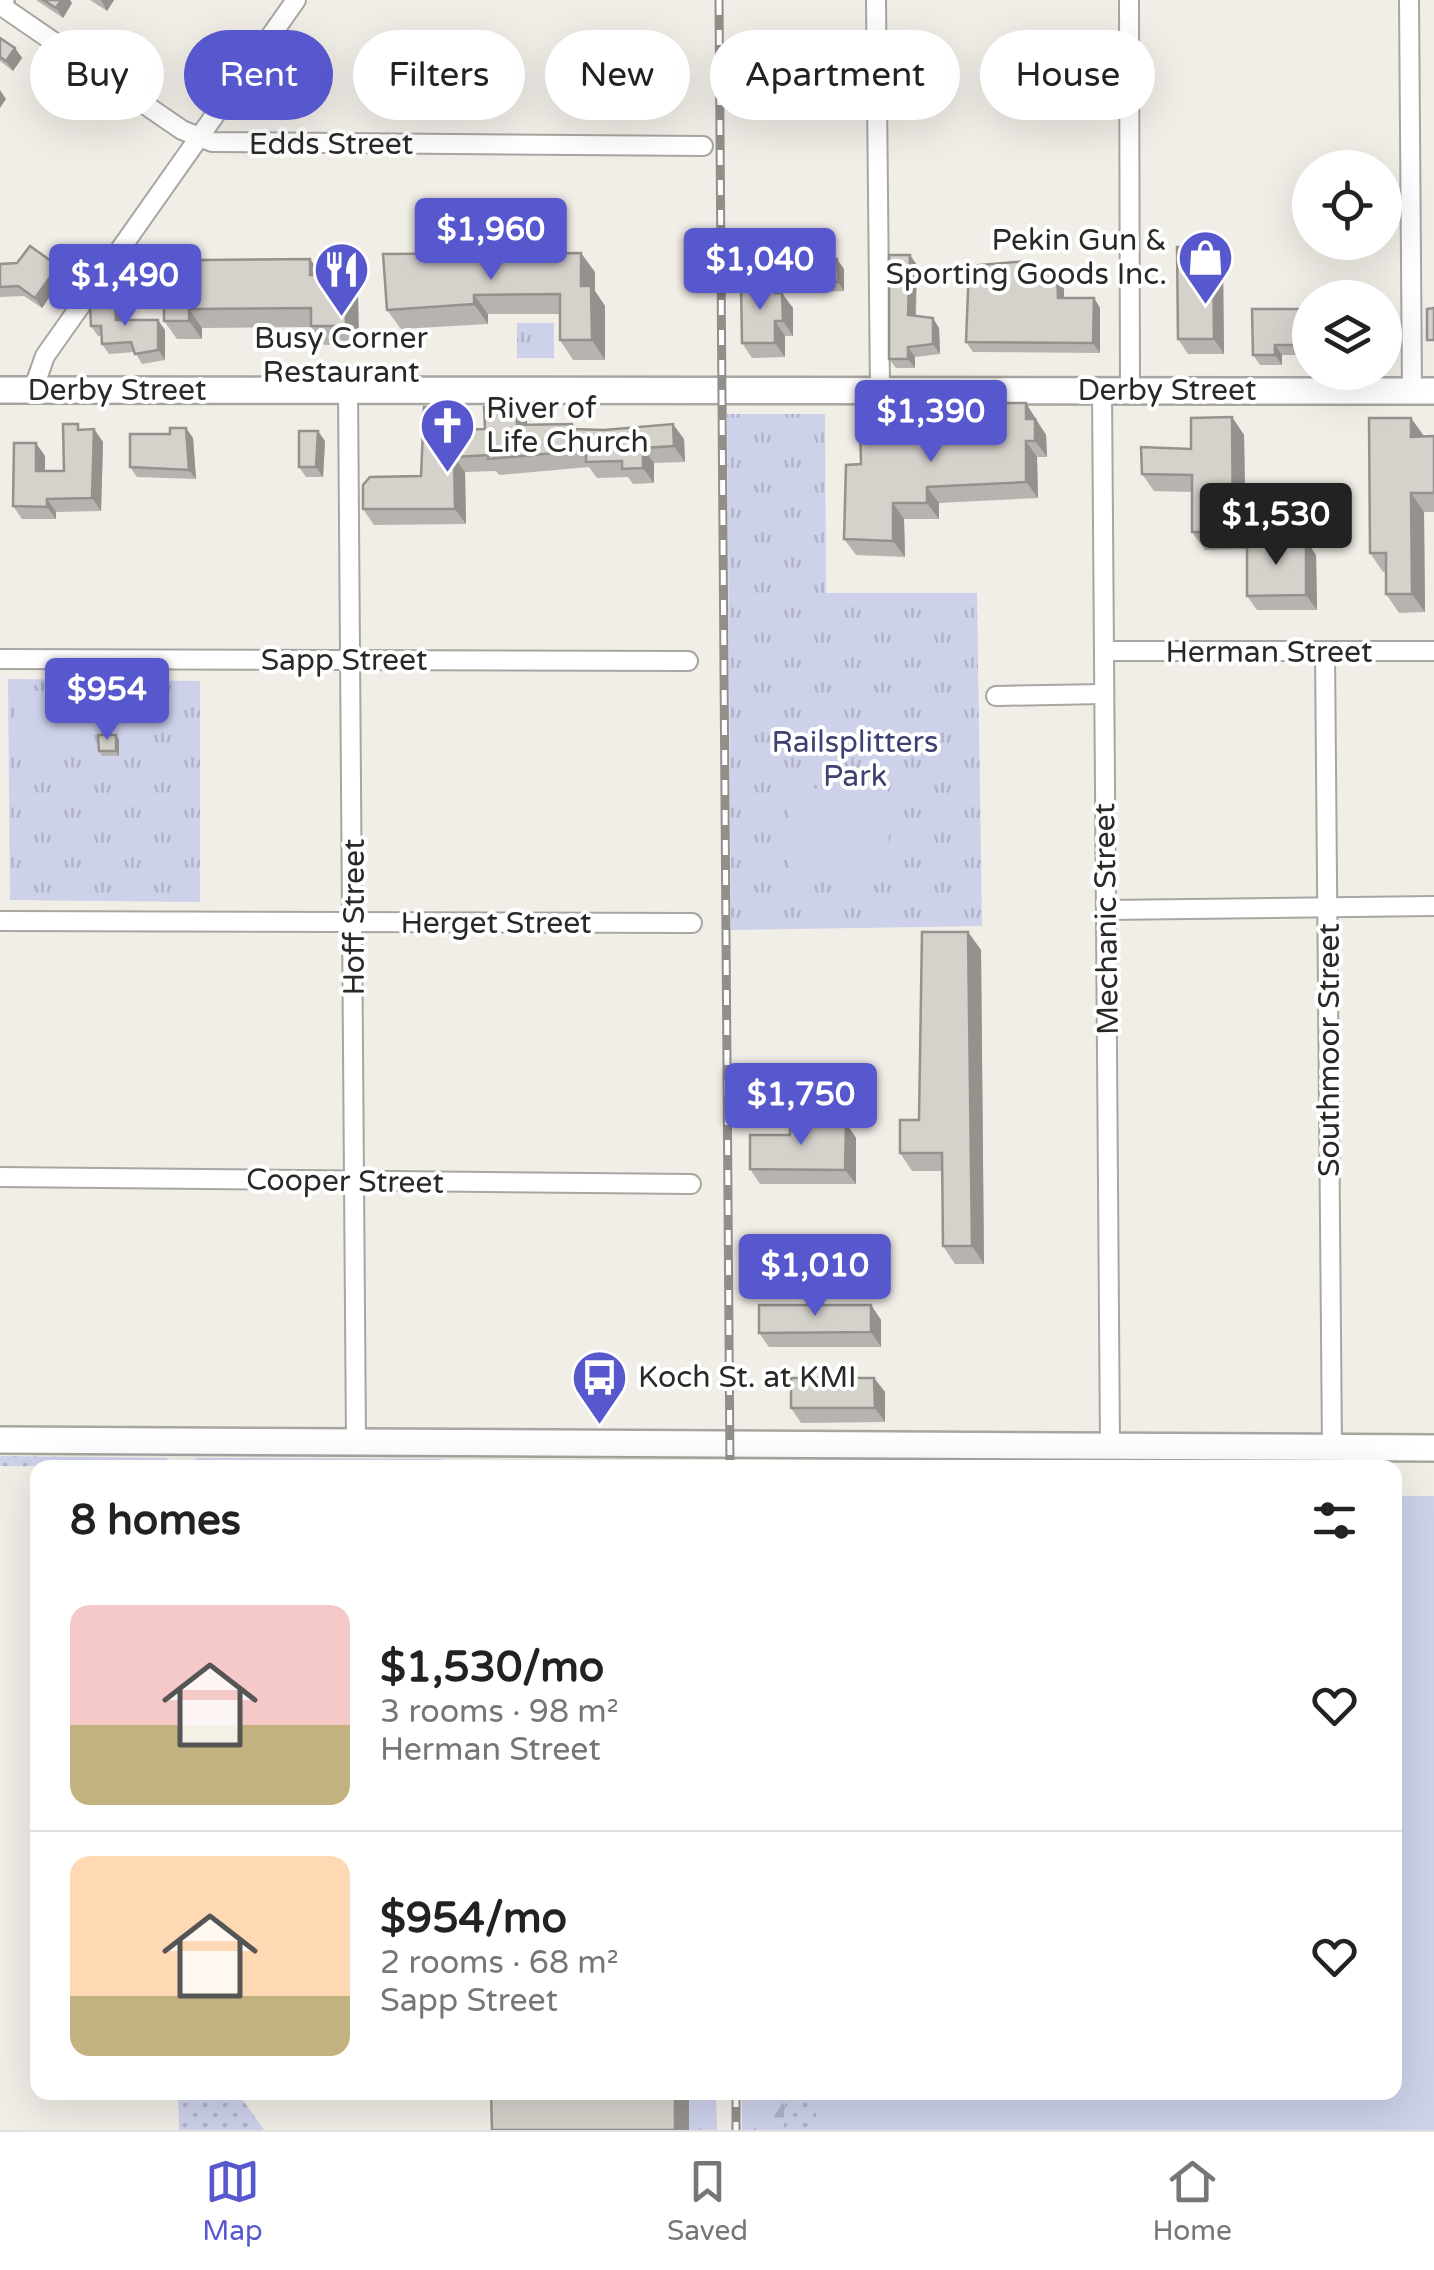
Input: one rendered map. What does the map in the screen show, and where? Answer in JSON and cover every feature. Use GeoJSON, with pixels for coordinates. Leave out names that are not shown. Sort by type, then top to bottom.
{"type":"FeatureCollection","features":[{"type":"Feature","properties":{"kind":"street"},"geometry":{"type":"LineString","coordinates":[[33,390],[45,356],[296,0]]}},
{"type":"Feature","properties":{"kind":"street"},"geometry":{"type":"LineString","coordinates":[[876,0],[880,390]]}},
{"type":"Feature","properties":{"kind":"street"},"geometry":{"type":"LineString","coordinates":[[1128,0],[1130,390]]}},
{"type":"Feature","properties":{"kind":"street"},"geometry":{"type":"LineString","coordinates":[[1409,0],[1423,391]]}},
{"type":"Feature","properties":{"kind":"street","name":"Edds Street"},"geometry":{"type":"LineString","coordinates":[[0,2],[198,138],[258,144],[703,146]]}},
{"type":"Feature","properties":{"kind":"street","name":"Derby Street"},"geometry":{"type":"LineString","coordinates":[[0,390],[1423,391]]}},
{"type":"Feature","properties":{"kind":"street","name":"Hoff Street"},"geometry":{"type":"LineString","coordinates":[[348,390],[356,1443]]}},
{"type":"Feature","properties":{"kind":"street","name":"Mechanic Street"},"geometry":{"type":"LineString","coordinates":[[1102,390],[1110,1448]]}},
{"type":"Feature","properties":{"kind":"street","name":"Herman Street"},"geometry":{"type":"LineString","coordinates":[[1104,652],[1434,652]]}},
{"type":"Feature","properties":{"kind":"street","name":"Southmoor Street"},"geometry":{"type":"LineString","coordinates":[[1324,652],[1332,1448]]}},
{"type":"Feature","properties":{"kind":"street","name":"Sapp Street"},"geometry":{"type":"LineString","coordinates":[[0,659],[688,661]]}},
{"type":"Feature","properties":{"kind":"street"},"geometry":{"type":"LineString","coordinates":[[996,696],[1103,694]]}},
{"type":"Feature","properties":{"kind":"street"},"geometry":{"type":"LineString","coordinates":[[1106,910],[1434,906]]}},
{"type":"Feature","properties":{"kind":"street","name":"Herget Street"},"geometry":{"type":"LineString","coordinates":[[0,921],[692,923]]}},
{"type":"Feature","properties":{"kind":"street","name":"Cooper Street"},"geometry":{"type":"LineString","coordinates":[[0,1177],[691,1184]]}},
{"type":"Feature","properties":{"kind":"street"},"geometry":{"type":"LineString","coordinates":[[0,1440],[1434,1448]]}},
{"type":"Feature","properties":{"kind":"green space"},"geometry":{"type":"Polygon","coordinates":[[[517,323],[554,323],[554,358],[517,358],[517,323]]]}},
{"type":"Feature","properties":{"kind":"green space","name":"Railsplitters Park"},"geometry":{"type":"Polygon","coordinates":[[[727,414],[825,414],[826,593],[977,593],[982,926],[731,930],[727,414]]]}},
{"type":"Feature","properties":{"kind":"green space"},"geometry":{"type":"Polygon","coordinates":[[[8,679],[200,681],[200,902],[10,900],[8,679]]]}},
{"type":"Feature","properties":{"kind":"green space"},"geometry":{"type":"Polygon","coordinates":[[[16,691],[90,691],[91,747],[17,747],[16,691]]]}},
{"type":"Feature","properties":{"kind":"green space"},"geometry":{"type":"Polygon","coordinates":[[[888,787],[889,871],[791,872],[790,798],[799,789],[888,787]]]}},
{"type":"Feature","properties":{"kind":"green space"},"geometry":{"type":"Polygon","coordinates":[[[0,1456],[168,1460],[30,1460],[30,1466],[0,1466],[0,1456]]]}},
{"type":"Feature","properties":{"kind":"green space"},"geometry":{"type":"Polygon","coordinates":[[[197,1458],[443,1460],[194,1460],[197,1458]]]}},
{"type":"Feature","properties":{"kind":"green space"},"geometry":{"type":"Polygon","coordinates":[[[1402,1496],[1434,1496],[1434,2130],[816,2130],[816,2100],[1402,2100],[1402,1496]]]}},
{"type":"Feature","properties":{"kind":"green space"},"geometry":{"type":"Polygon","coordinates":[[[178,2100],[243,2100],[264,2130],[179,2130],[178,2100]]]}},
{"type":"Feature","properties":{"kind":"green space"},"geometry":{"type":"Polygon","coordinates":[[[689,2100],[716,2100],[717,2130],[689,2130],[689,2100]]]}},
{"type":"Feature","properties":{"kind":"green space"},"geometry":{"type":"Polygon","coordinates":[[[742,2100],[785,2100],[783,2130],[742,2130],[742,2100]]]}},
{"type":"Feature","properties":{"kind":"green space"},"geometry":{"type":"Polygon","coordinates":[[[785,2100],[816,2100],[816,2130],[783,2130],[785,2100]]]}},
{"type":"Feature","properties":{"kind":"building"},"geometry":{"type":"Polygon","coordinates":[[[43,0],[61,0],[56,8],[43,0]]]}},
{"type":"Feature","properties":{"kind":"building"},"geometry":{"type":"Polygon","coordinates":[[[0,38],[15,48],[6,61],[0,57],[0,38]]]}},
{"type":"Feature","properties":{"kind":"building"},"geometry":{"type":"Polygon","coordinates":[[[30,246],[58,266],[35,298],[18,286],[0,287],[0,264],[17,263],[30,246]]]}},
{"type":"Feature","properties":{"kind":"building"},"geometry":{"type":"Polygon","coordinates":[[[1177,247],[1213,247],[1214,339],[1178,339],[1177,247]]]}},
{"type":"Feature","properties":{"kind":"building"},"geometry":{"type":"Polygon","coordinates":[[[581,253],[581,286],[591,286],[592,340],[560,340],[560,294],[474,295],[474,304],[387,310],[383,254],[581,253]]]}},
{"type":"Feature","properties":{"kind":"building"},"geometry":{"type":"Polygon","coordinates":[[[889,255],[910,255],[908,315],[933,318],[933,344],[908,347],[908,359],[889,359],[889,255]]]}},
{"type":"Feature","properties":{"kind":"building"},"geometry":{"type":"Polygon","coordinates":[[[310,259],[310,275],[345,275],[346,326],[311,326],[311,308],[189,309],[189,321],[164,321],[164,294],[200,294],[200,260],[310,259]]]}},
{"type":"Feature","properties":{"kind":"building"},"geometry":{"type":"Polygon","coordinates":[[[808,259],[837,259],[838,282],[808,282],[808,259]]]}},
{"type":"Feature","properties":{"kind":"building"},"geometry":{"type":"Polygon","coordinates":[[[1027,261],[1026,275],[1057,274],[1058,298],[1094,298],[1093,343],[966,342],[969,266],[1027,261]]]}},
{"type":"Feature","properties":{"kind":"building"},"geometry":{"type":"Polygon","coordinates":[[[741,284],[775,284],[775,293],[782,293],[783,321],[775,321],[775,343],[742,343],[741,284]]]}},
{"type":"Feature","properties":{"kind":"building"},"geometry":{"type":"Polygon","coordinates":[[[115,303],[116,320],[158,320],[158,350],[135,354],[131,342],[102,344],[101,326],[91,326],[90,305],[115,303]]]}},
{"type":"Feature","properties":{"kind":"building"},"geometry":{"type":"Polygon","coordinates":[[[1434,308],[1434,340],[1427,340],[1427,309],[1434,308]]]}},
{"type":"Feature","properties":{"kind":"building"},"geometry":{"type":"Polygon","coordinates":[[[1252,309],[1292,309],[1292,345],[1275,345],[1275,355],[1253,355],[1252,309]]]}},
{"type":"Feature","properties":{"kind":"building"},"geometry":{"type":"Polygon","coordinates":[[[977,403],[1026,403],[1026,419],[1035,419],[1035,441],[1026,441],[1026,482],[927,487],[927,503],[893,503],[893,541],[844,539],[846,465],[861,464],[860,425],[926,426],[926,434],[954,434],[954,428],[977,428],[977,403]]]}},
{"type":"Feature","properties":{"kind":"building"},"geometry":{"type":"Polygon","coordinates":[[[516,406],[517,425],[572,424],[572,429],[604,430],[673,424],[674,446],[643,448],[643,468],[622,469],[622,461],[586,462],[586,450],[488,459],[488,455],[454,457],[455,509],[363,509],[363,485],[370,477],[421,476],[424,407],[452,407],[452,430],[485,429],[484,407],[516,406]]]}},
{"type":"Feature","properties":{"kind":"building"},"geometry":{"type":"Polygon","coordinates":[[[1232,417],[1233,532],[1192,532],[1192,475],[1142,474],[1141,447],[1191,449],[1191,418],[1232,417]]]}},
{"type":"Feature","properties":{"kind":"building"},"geometry":{"type":"Polygon","coordinates":[[[1369,418],[1411,418],[1411,437],[1434,436],[1434,493],[1411,493],[1412,594],[1386,594],[1386,553],[1370,553],[1369,418]]]}},
{"type":"Feature","properties":{"kind":"building"},"geometry":{"type":"Polygon","coordinates":[[[63,424],[78,424],[78,430],[94,429],[92,498],[47,499],[47,507],[13,506],[14,443],[36,443],[36,471],[64,471],[63,424]]]}},
{"type":"Feature","properties":{"kind":"building"},"geometry":{"type":"Polygon","coordinates":[[[170,428],[186,428],[189,470],[130,467],[130,434],[170,434],[170,428]]]}},
{"type":"Feature","properties":{"kind":"building"},"geometry":{"type":"Polygon","coordinates":[[[299,431],[318,431],[316,467],[299,467],[299,431]]]}},
{"type":"Feature","properties":{"kind":"building"},"geometry":{"type":"Polygon","coordinates":[[[1247,540],[1306,540],[1306,595],[1247,596],[1247,540]]]}},
{"type":"Feature","properties":{"kind":"building"},"geometry":{"type":"Polygon","coordinates":[[[98,735],[116,735],[116,751],[99,751],[98,735]]]}},
{"type":"Feature","properties":{"kind":"building"},"geometry":{"type":"Polygon","coordinates":[[[922,932],[968,932],[972,1246],[943,1246],[942,1153],[900,1153],[900,1120],[919,1120],[922,932]]]}},
{"type":"Feature","properties":{"kind":"building"},"geometry":{"type":"Polygon","coordinates":[[[790,1123],[846,1123],[845,1170],[750,1169],[750,1135],[790,1135],[790,1123]]]}},
{"type":"Feature","properties":{"kind":"building"},"geometry":{"type":"Polygon","coordinates":[[[759,1305],[871,1305],[871,1332],[759,1333],[759,1305]]]}},
{"type":"Feature","properties":{"kind":"building"},"geometry":{"type":"Polygon","coordinates":[[[791,1378],[874,1378],[875,1408],[791,1408],[791,1378]]]}},
{"type":"Feature","properties":{"kind":"building"},"geometry":{"type":"Polygon","coordinates":[[[491,2100],[675,2100],[675,2130],[492,2130],[491,2100]]]}},
{"type":"Feature","properties":{"kind":"railway"},"geometry":{"type":"LineString","coordinates":[[719,0],[730,1460]]}},
{"type":"Feature","properties":{"kind":"railway"},"geometry":{"type":"LineString","coordinates":[[736,2100],[736,2130]]}},
{"type":"Feature","properties":{"kind":"place","name":"Pekin Gun & Sporting Goods Inc."},"geometry":{"type":"Point","coordinates":[1206,306]}},
{"type":"Feature","properties":{"kind":"place","name":"Busy Corner Restaurant"},"geometry":{"type":"Point","coordinates":[341,319]}},
{"type":"Feature","properties":{"kind":"place","name":"River of Life Church"},"geometry":{"type":"Point","coordinates":[447,474]}},
{"type":"Feature","properties":{"kind":"place","name":"Koch St. at KMI"},"geometry":{"type":"Point","coordinates":[599,1426]}}]}
